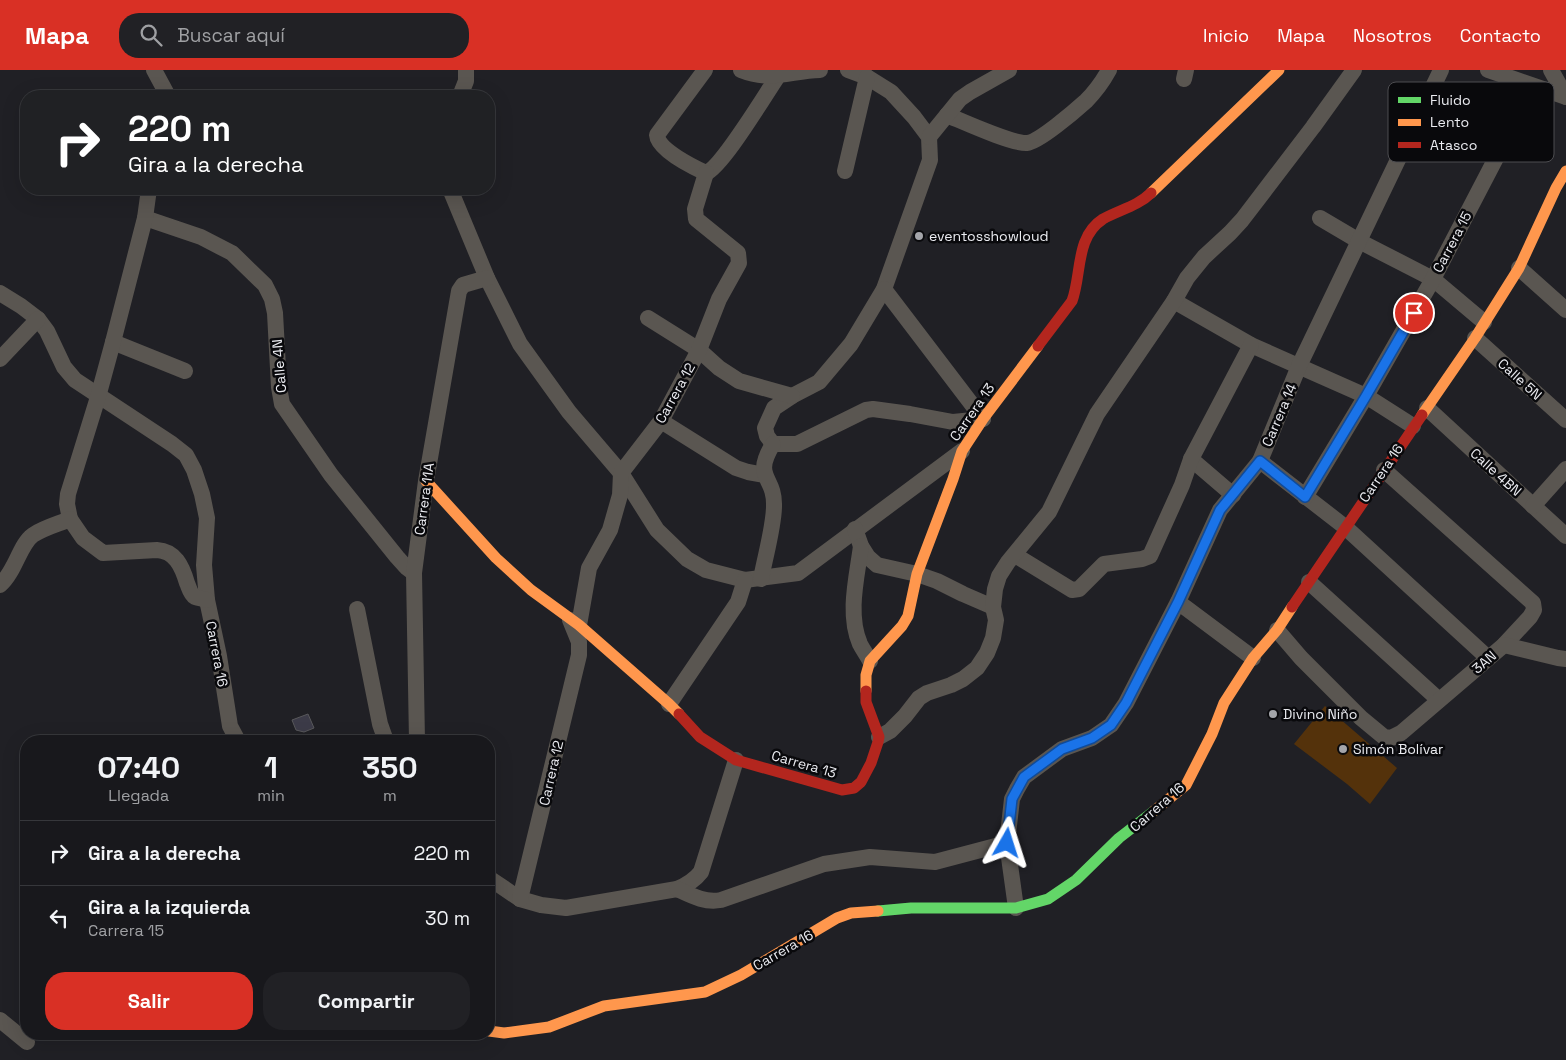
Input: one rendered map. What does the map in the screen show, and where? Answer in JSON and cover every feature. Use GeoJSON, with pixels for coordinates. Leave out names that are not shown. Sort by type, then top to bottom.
{"type":"FeatureCollection","features":[{"type":"Feature","properties":{"kind":"street"},"geometry":{"type":"LineString","coordinates":[[154,70],[165,90]]}},
{"type":"Feature","properties":{"kind":"street"},"geometry":{"type":"LineString","coordinates":[[462,90],[466,81],[466,70]]}},
{"type":"Feature","properties":{"kind":"street"},"geometry":{"type":"LineString","coordinates":[[705,70],[657,135],[657,139],[680,159],[706,173],[711,171],[725,155],[778,76]]}},
{"type":"Feature","properties":{"kind":"street"},"geometry":{"type":"LineString","coordinates":[[741,70],[761,76],[778,76],[820,70]]}},
{"type":"Feature","properties":{"kind":"street"},"geometry":{"type":"LineString","coordinates":[[848,70],[867,76],[890,92],[930,137]]}},
{"type":"Feature","properties":{"kind":"street"},"geometry":{"type":"LineString","coordinates":[[983,419],[953,422],[872,409],[866,410],[798,444],[774,444],[767,436],[765,428],[774,408],[819,382],[827,374],[851,344],[884,289],[930,160],[930,137],[960,99],[1009,70]]}},
{"type":"Feature","properties":{"kind":"street"},"geometry":{"type":"LineString","coordinates":[[947,115],[1014,141],[1026,143],[1041,137],[1086,100],[1104,79],[1109,70]]}},
{"type":"Feature","properties":{"kind":"street","name":"Carrera 13"},"geometry":{"type":"LineString","coordinates":[[870,661],[883,648],[908,616],[917,574],[962,451],[983,419],[1072,301],[1085,241],[1092,228],[1118,211],[1144,200],[1279,70]]}},
{"type":"Feature","properties":{"kind":"street"},"geometry":{"type":"LineString","coordinates":[[861,546],[854,599],[855,623],[860,643],[870,661],[866,675],[866,702],[879,737],[890,731],[919,698],[927,693],[958,682],[977,668],[993,638],[996,620],[993,607],[999,576],[1049,512],[1097,414],[1174,301],[1187,278],[1204,257],[1242,220],[1313,128],[1354,70]]}},
{"type":"Feature","properties":{"kind":"street","name":"Carrera 14"},"geometry":{"type":"LineString","coordinates":[[1435,82],[1441,70]]}},
{"type":"Feature","properties":{"kind":"street"},"geometry":{"type":"LineString","coordinates":[[1488,70],[1520,82]]}},
{"type":"Feature","properties":{"kind":"street"},"geometry":{"type":"LineString","coordinates":[[1551,70],[1566,97]]}},
{"type":"Feature","properties":{"kind":"street"},"geometry":{"type":"LineString","coordinates":[[845,171],[867,76]]}},
{"type":"Feature","properties":{"kind":"street"},"geometry":{"type":"LineString","coordinates":[[1554,93],[1566,97]]}},
{"type":"Feature","properties":{"kind":"street","name":"Carrera 14"},"geometry":{"type":"LineString","coordinates":[[1016,908],[1007,843],[1012,799],[1024,777],[1062,749],[1092,738],[1111,725],[1126,703],[1178,602],[1220,510],[1260,461],[1299,366],[1397,162]]}},
{"type":"Feature","properties":{"kind":"street","name":"Carrera 15"},"geometry":{"type":"LineString","coordinates":[[1305,497],[1433,280],[1494,162]]}},
{"type":"Feature","properties":{"kind":"street","name":"Carrera 16"},"geometry":{"type":"LineString","coordinates":[[495,1032],[504,1033],[549,1027],[604,1006],[705,992],[741,975],[837,918],[851,913],[911,908],[1016,908],[1048,899],[1076,880],[1120,838],[1186,785],[1212,734],[1224,702],[1253,658],[1277,630],[1413,426],[1475,338],[1519,268],[1561,193],[1566,171]]}},
{"type":"Feature","properties":{"kind":"street","name":"Carrera 12"},"geometry":{"type":"LineString","coordinates":[[621,474],[660,421],[699,350],[719,299],[739,263],[738,253],[696,219],[695,209],[706,173]]}},
{"type":"Feature","properties":{"kind":"street"},"geometry":{"type":"LineString","coordinates":[[148,195],[146,218],[113,342],[66,504],[70,519],[83,538],[103,553],[165,550],[172,555],[183,570],[191,592],[195,597],[207,600]]}},
{"type":"Feature","properties":{"kind":"street"},"geometry":{"type":"LineString","coordinates":[[452,195],[487,278],[520,344],[569,412],[621,474],[657,530],[687,559],[706,570],[753,580],[798,573],[962,451]]}},
{"type":"Feature","properties":{"kind":"street","name":"Calle 4N"},"geometry":{"type":"LineString","coordinates":[[146,218],[201,237],[232,253],[265,285],[272,299],[275,313],[282,404],[332,476],[397,557],[414,573]]}},
{"type":"Feature","properties":{"kind":"street"},"geometry":{"type":"LineString","coordinates":[[1320,218],[1433,280],[1484,322]]}},
{"type":"Feature","properties":{"kind":"street"},"geometry":{"type":"LineString","coordinates":[[1519,268],[1566,310]]}},
{"type":"Feature","properties":{"kind":"street","name":"Carrera 11A"},"geometry":{"type":"LineString","coordinates":[[417,735],[414,573],[426,482],[459,291],[463,285],[487,278]]}},
{"type":"Feature","properties":{"kind":"street"},"geometry":{"type":"LineString","coordinates":[[884,289],[983,419]]}},
{"type":"Feature","properties":{"kind":"street"},"geometry":{"type":"LineString","coordinates":[[0,293],[38,319],[0,359]]}},
{"type":"Feature","properties":{"kind":"street"},"geometry":{"type":"LineString","coordinates":[[1174,301],[1251,345],[1366,396],[1413,426]]}},
{"type":"Feature","properties":{"kind":"street"},"geometry":{"type":"LineString","coordinates":[[648,318],[699,350],[719,368],[739,381],[792,396]]}},
{"type":"Feature","properties":{"kind":"street","name":"Carrera 16"},"geometry":{"type":"LineString","coordinates":[[38,319],[47,331],[64,367],[75,380],[98,397],[172,444],[186,455],[194,470],[207,518],[204,565],[207,600],[219,656],[230,726],[235,735]]}},
{"type":"Feature","properties":{"kind":"street","name":"Calle 5N"},"geometry":{"type":"LineString","coordinates":[[1475,338],[1566,420]]}},
{"type":"Feature","properties":{"kind":"street"},"geometry":{"type":"LineString","coordinates":[[113,342],[185,372]]}},
{"type":"Feature","properties":{"kind":"street"},"geometry":{"type":"LineString","coordinates":[[1015,555],[1072,590],[1079,589],[1104,564],[1150,556],[1191,459],[1251,345]]}},
{"type":"Feature","properties":{"kind":"street","name":"Calle 4BN"},"geometry":{"type":"LineString","coordinates":[[1426,408],[1566,536]]}},
{"type":"Feature","properties":{"kind":"street"},"geometry":{"type":"LineString","coordinates":[[660,421],[736,468],[765,475]]}},
{"type":"Feature","properties":{"kind":"street"},"geometry":{"type":"LineString","coordinates":[[669,704],[753,580],[775,507],[774,494],[763,470],[766,456],[774,444]]}},
{"type":"Feature","properties":{"kind":"street"},"geometry":{"type":"LineString","coordinates":[[1191,459],[1232,495]]}},
{"type":"Feature","properties":{"kind":"street"},"geometry":{"type":"LineString","coordinates":[[1260,461],[1345,527],[1488,658]]}},
{"type":"Feature","properties":{"kind":"street"},"geometry":{"type":"LineString","coordinates":[[1533,506],[1566,469]]}},
{"type":"Feature","properties":{"kind":"street","name":"3AN"},"geometry":{"type":"LineString","coordinates":[[1277,630],[1301,658],[1362,718],[1384,737],[1391,738],[1401,733],[1504,645],[1530,617],[1534,610],[1533,603],[1384,470]]}},
{"type":"Feature","properties":{"kind":"street"},"geometry":{"type":"LineString","coordinates":[[574,622],[589,568],[610,530],[620,495],[621,474]]}},
{"type":"Feature","properties":{"kind":"street"},"geometry":{"type":"LineString","coordinates":[[426,482],[496,558],[669,704],[700,737],[736,760],[701,872],[695,880],[678,889],[566,908],[520,899],[495,882]]}},
{"type":"Feature","properties":{"kind":"street"},"geometry":{"type":"LineString","coordinates":[[0,585],[10,575],[25,545],[33,535],[70,519]]}},
{"type":"Feature","properties":{"kind":"street"},"geometry":{"type":"LineString","coordinates":[[855,530],[861,546],[868,557],[877,565],[937,580],[993,607]]}},
{"type":"Feature","properties":{"kind":"street"},"geometry":{"type":"LineString","coordinates":[[1309,582],[1439,700]]}},
{"type":"Feature","properties":{"kind":"street"},"geometry":{"type":"LineString","coordinates":[[1178,602],[1253,658]]}},
{"type":"Feature","properties":{"kind":"street"},"geometry":{"type":"LineString","coordinates":[[357,609],[380,724],[384,735]]}},
{"type":"Feature","properties":{"kind":"street","name":"Carrera 12"},"geometry":{"type":"LineString","coordinates":[[520,899],[579,655],[579,642],[574,622]]}},
{"type":"Feature","properties":{"kind":"street"},"geometry":{"type":"LineString","coordinates":[[1504,645],[1566,659]]}},
{"type":"Feature","properties":{"kind":"street","name":"Carrera 13"},"geometry":{"type":"LineString","coordinates":[[736,760],[842,790],[850,790],[858,786],[865,776],[879,737]]}},
{"type":"Feature","properties":{"kind":"street"},"geometry":{"type":"LineString","coordinates":[[678,889],[711,902],[824,864],[870,857],[935,862],[1007,843]]}},
{"type":"Feature","properties":{"kind":"street"},"geometry":{"type":"LineString","coordinates":[[0,1020],[20,1036]]}},
{"type":"Feature","properties":{"kind":"shaded area"},"geometry":{"type":"Polygon","coordinates":[[[1325,706],[1397,768],[1370,804],[1294,744],[1325,706]]]}},
{"type":"Feature","properties":{"kind":"building"},"geometry":{"type":"Polygon","coordinates":[[[308,714],[314,728],[304,732],[296,730],[292,720],[308,714]]]}},
{"type":"Feature","properties":{"kind":"traffic: fast"},"geometry":{"type":"LineString","coordinates":[[878,911],[911,908],[1016,908],[1048,899],[1076,880],[1119,838],[1154,811]]}},
{"type":"Feature","properties":{"kind":"traffic: slow"},"geometry":{"type":"LineString","coordinates":[[1151,193],[1279,70]]}},
{"type":"Feature","properties":{"kind":"traffic: slow"},"geometry":{"type":"LineString","coordinates":[[1422,415],[1475,338],[1519,268],[1556,188],[1566,171]]}},
{"type":"Feature","properties":{"kind":"traffic: slow"},"geometry":{"type":"LineString","coordinates":[[866,691],[866,675],[870,661],[902,626],[908,616],[917,574],[962,451],[983,419],[1038,346]]}},
{"type":"Feature","properties":{"kind":"traffic: slow"},"geometry":{"type":"LineString","coordinates":[[426,481],[496,558],[531,590],[579,625],[679,714]]}},
{"type":"Feature","properties":{"kind":"traffic: slow"},"geometry":{"type":"LineString","coordinates":[[1154,811],[1186,785],[1212,734],[1224,703],[1253,658],[1277,630],[1292,607]]}},
{"type":"Feature","properties":{"kind":"traffic: slow"},"geometry":{"type":"LineString","coordinates":[[495,1032],[504,1033],[549,1027],[604,1006],[705,992],[741,975],[837,918],[851,913],[878,911]]}},
{"type":"Feature","properties":{"kind":"traffic: jam"},"geometry":{"type":"LineString","coordinates":[[1038,346],[1072,301],[1084,246],[1094,227],[1103,219],[1134,205],[1151,193]]}},
{"type":"Feature","properties":{"kind":"traffic: jam"},"geometry":{"type":"LineString","coordinates":[[1292,607],[1422,415]]}},
{"type":"Feature","properties":{"kind":"traffic: jam"},"geometry":{"type":"LineString","coordinates":[[679,714],[700,737],[736,760],[842,790],[854,788],[861,782],[871,763],[878,742],[879,737],[866,702],[866,691]]}},
{"type":"Feature","properties":{"kind":"place","name":"eventosshowloud"},"geometry":{"type":"Point","coordinates":[919,236]}},
{"type":"Feature","properties":{"kind":"place","name":"Divino Niño"},"geometry":{"type":"Point","coordinates":[1273,714]}},
{"type":"Feature","properties":{"kind":"place","name":"Simón Bolívar"},"geometry":{"type":"Point","coordinates":[1343,749]}},
{"type":"Feature","properties":{"kind":"route"},"geometry":{"type":"LineString","coordinates":[[1007,843],[1012,799],[1024,777],[1062,749],[1092,738],[1111,725],[1126,703],[1178,602],[1220,510],[1260,461],[1305,497],[1414,313]]}}]}
